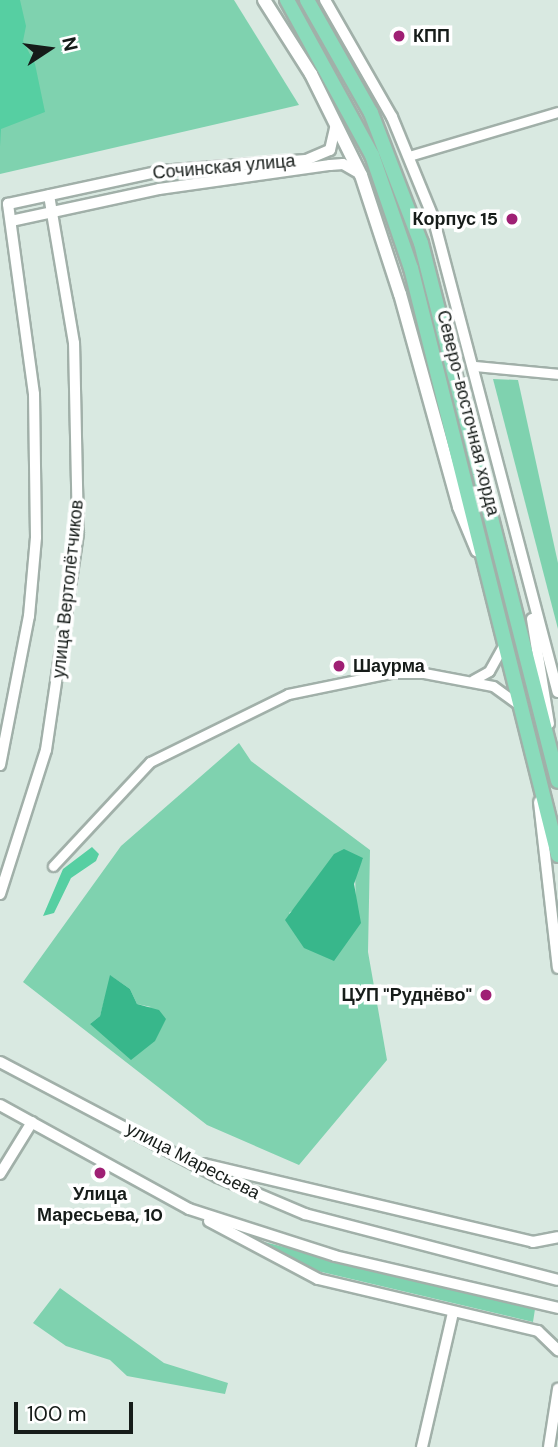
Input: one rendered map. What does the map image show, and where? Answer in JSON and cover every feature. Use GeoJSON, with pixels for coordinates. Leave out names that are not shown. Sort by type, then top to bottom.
{"type":"FeatureCollection","features":[{"type":"Feature","properties":{"kind":"highway","name":"Северо-восточная хорда"},"geometry":{"type":"LineString","coordinates":[[287,0],[342,92],[386,191],[425,316],[558,855]]}},
{"type":"Feature","properties":{"kind":"highway","name":"Северо-восточная хорда"},"geometry":{"type":"LineString","coordinates":[[307,0],[371,113],[421,243],[558,780]]}},
{"type":"Feature","properties":{"kind":"main road"},"geometry":{"type":"LineString","coordinates":[[264,0],[335,117],[361,175],[397,283],[458,507],[489,576]]}},
{"type":"Feature","properties":{"kind":"street"},"geometry":{"type":"LineString","coordinates":[[325,0],[409,156],[443,246],[523,565],[558,691]]}},
{"type":"Feature","properties":{"kind":"street"},"geometry":{"type":"LineString","coordinates":[[409,156],[558,112]]}},
{"type":"Feature","properties":{"kind":"street","name":"Сочинская улица"},"geometry":{"type":"LineString","coordinates":[[4,205],[160,171],[306,160],[335,143],[335,117]]}},
{"type":"Feature","properties":{"kind":"street","name":"Сочинская улица"},"geometry":{"type":"LineString","coordinates":[[5,222],[159,189],[330,165],[343,164],[361,175]]}},
{"type":"Feature","properties":{"kind":"street","name":"улица Вертолётчиков"},"geometry":{"type":"LineString","coordinates":[[0,894],[46,750],[78,532],[74,343],[49,195]]}},
{"type":"Feature","properties":{"kind":"street","name":"улица Вертолётчиков"},"geometry":{"type":"LineString","coordinates":[[0,765],[29,616],[36,537],[34,394],[4,205]]}},
{"type":"Feature","properties":{"kind":"street"},"geometry":{"type":"LineString","coordinates":[[474,366],[558,374]]}},
{"type":"Feature","properties":{"kind":"street"},"geometry":{"type":"LineString","coordinates":[[523,565],[558,780]]}},
{"type":"Feature","properties":{"kind":"street"},"geometry":{"type":"LineString","coordinates":[[468,681],[489,671],[505,640]]}},
{"type":"Feature","properties":{"kind":"street"},"geometry":{"type":"LineString","coordinates":[[53,866],[150,762],[268,702],[308,688],[390,673],[493,686],[521,707]]}},
{"type":"Feature","properties":{"kind":"street"},"geometry":{"type":"LineString","coordinates":[[531,744],[558,968]]}},
{"type":"Feature","properties":{"kind":"street","name":"улица Маресьева"},"geometry":{"type":"LineString","coordinates":[[0,1062],[184,1159],[305,1214],[558,1280]]}},
{"type":"Feature","properties":{"kind":"street","name":"улица Маресьева"},"geometry":{"type":"LineString","coordinates":[[0,1105],[189,1209],[335,1256],[558,1308]]}},
{"type":"Feature","properties":{"kind":"street"},"geometry":{"type":"LineString","coordinates":[[0,1174],[32,1122]]}},
{"type":"Feature","properties":{"kind":"street"},"geometry":{"type":"LineString","coordinates":[[184,1159],[533,1242],[558,1237]]}},
{"type":"Feature","properties":{"kind":"street"},"geometry":{"type":"LineString","coordinates":[[189,1209],[318,1279],[538,1331],[558,1350]]}},
{"type":"Feature","properties":{"kind":"street"},"geometry":{"type":"LineString","coordinates":[[422,1447],[453,1313]]}},
{"type":"Feature","properties":{"kind":"street"},"geometry":{"type":"LineString","coordinates":[[549,1447],[558,1389]]}},
{"type":"Feature","properties":{"kind":"shaded area"},"geometry":{"type":"Polygon","coordinates":[[[0,0],[234,0],[299,105],[0,174],[0,0]]]}},
{"type":"Feature","properties":{"kind":"shaded area"},"geometry":{"type":"Polygon","coordinates":[[[0,0],[20,0],[26,26],[23,41],[35,64],[45,112],[1,129],[0,147],[0,0]]]}},
{"type":"Feature","properties":{"kind":"shaded area"},"geometry":{"type":"Polygon","coordinates":[[[493,379],[518,380],[558,563],[558,629],[493,379]]]}},
{"type":"Feature","properties":{"kind":"shaded area"},"geometry":{"type":"Polygon","coordinates":[[[239,743],[251,761],[370,850],[368,952],[387,1060],[299,1165],[207,1125],[23,982],[121,846],[239,743]],[[363,859],[289,913],[334,960],[356,912],[355,870],[363,859]],[[111,976],[100,1016],[90,1024],[151,1007],[137,1004],[130,989],[111,976]]]}},
{"type":"Feature","properties":{"kind":"shaded area"},"geometry":{"type":"Polygon","coordinates":[[[92,847],[99,854],[96,861],[71,878],[54,913],[43,916],[63,869],[92,847]]]}},
{"type":"Feature","properties":{"kind":"shaded area"},"geometry":{"type":"Polygon","coordinates":[[[344,849],[363,858],[354,884],[361,923],[334,961],[304,948],[285,920],[334,854],[344,849]]]}},
{"type":"Feature","properties":{"kind":"shaded area"},"geometry":{"type":"Polygon","coordinates":[[[110,975],[130,989],[137,1004],[159,1010],[166,1019],[155,1041],[131,1060],[90,1024],[100,1016],[110,975]]]}},
{"type":"Feature","properties":{"kind":"shaded area"},"geometry":{"type":"Polygon","coordinates":[[[252,1239],[535,1309],[533,1322],[309,1269],[252,1239]]]}},
{"type":"Feature","properties":{"kind":"shaded area"},"geometry":{"type":"Polygon","coordinates":[[[60,1288],[164,1363],[228,1383],[225,1394],[127,1376],[110,1360],[66,1346],[33,1323],[60,1288]]]}},
{"type":"Feature","properties":{"kind":"place","name":"КПП"},"geometry":{"type":"Point","coordinates":[399,36]}},
{"type":"Feature","properties":{"kind":"place","name":"Корпус 15"},"geometry":{"type":"Point","coordinates":[512,219]}},
{"type":"Feature","properties":{"kind":"place","name":"Шаурма"},"geometry":{"type":"Point","coordinates":[339,666]}},
{"type":"Feature","properties":{"kind":"place","name":"ЦУП \"Руднёво\""},"geometry":{"type":"Point","coordinates":[486,995]}},
{"type":"Feature","properties":{"kind":"place","name":"Улица Маресьева, 10"},"geometry":{"type":"Point","coordinates":[100,1173]}}]}
